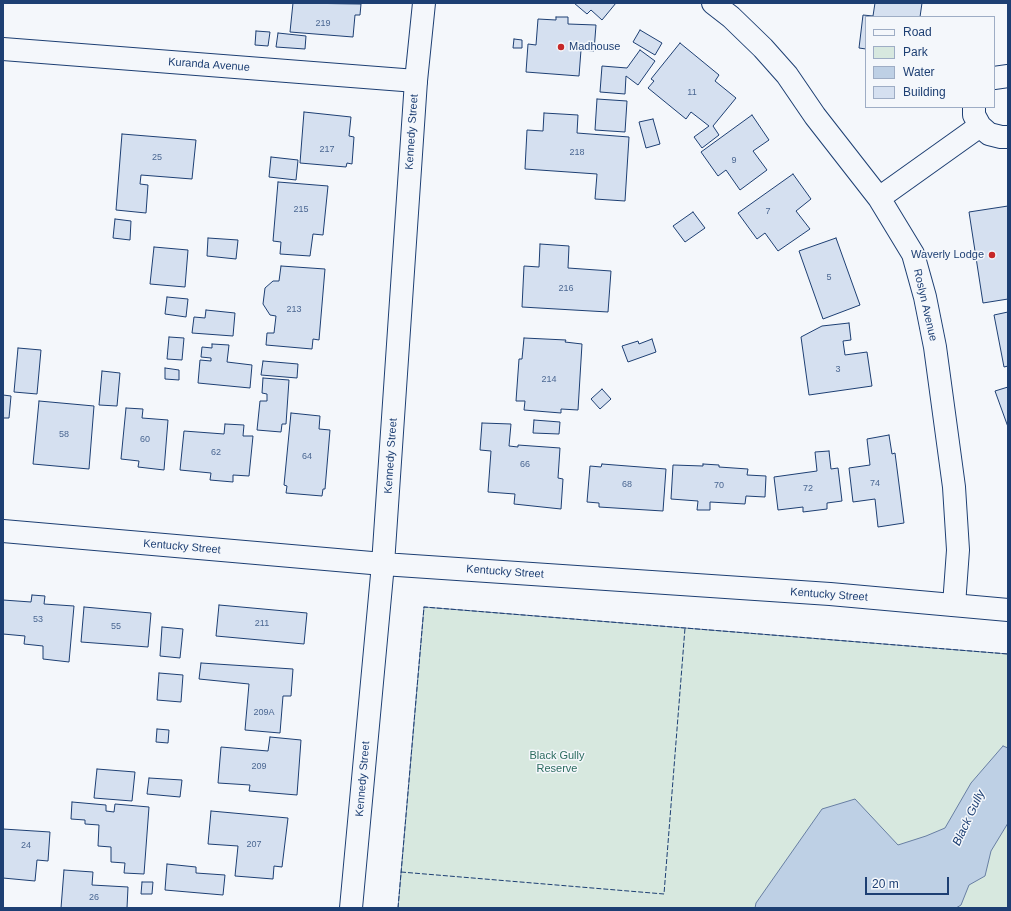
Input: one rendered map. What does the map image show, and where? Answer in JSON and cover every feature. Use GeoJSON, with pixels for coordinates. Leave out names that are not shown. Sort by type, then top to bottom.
{"type":"FeatureCollection","features":[{"type":"Feature","properties":{"kind":"street","name":"Kennedy Street"},"geometry":{"type":"LineString","coordinates":[[351,908],[383,564],[416,81],[424,3]]}},
{"type":"Feature","properties":{"kind":"street","name":"Roslyn Avenue"},"geometry":{"type":"LineString","coordinates":[[713,3],[731,17],[763,48],[787,75],[815,116],[879,198],[913,254],[925,297],[933,340],[954,487],[958,550],[954,605]]}},
{"type":"Feature","properties":{"kind":"street","name":"Kuranda Avenue"},"geometry":{"type":"LineString","coordinates":[[3,49],[416,81]]}},
{"type":"Feature","properties":{"kind":"street"},"geometry":{"type":"LineString","coordinates":[[995,78],[1008,76]]}},
{"type":"Feature","properties":{"kind":"street"},"geometry":{"type":"LineString","coordinates":[[879,198],[977,117],[989,134],[1001,138],[1008,137]]}},
{"type":"Feature","properties":{"kind":"street","name":"Kentucky Street"},"geometry":{"type":"LineString","coordinates":[[3,531],[383,564],[830,594],[1008,610]]}},
{"type":"Feature","properties":{"kind":"green space","name":"Black Gully Reserve"},"geometry":{"type":"Polygon","coordinates":[[[424,607],[1008,654],[1008,908],[398,908],[424,607]]]}},
{"type":"Feature","properties":{"kind":"water","name":"Black Gully"},"geometry":{"type":"Polygon","coordinates":[[[1003,746],[1008,748],[1008,823],[991,851],[985,876],[969,885],[961,905],[956,908],[755,908],[756,903],[822,809],[855,799],[898,845],[926,836],[945,828],[971,783],[1003,746]]]}},
{"type":"Feature","properties":{"kind":"building"},"geometry":{"type":"Polygon","coordinates":[[[293,3],[361,4],[360,15],[355,15],[353,37],[290,32],[293,3]]]}},
{"type":"Feature","properties":{"kind":"building"},"geometry":{"type":"Polygon","coordinates":[[[574,3],[616,3],[602,20],[591,10],[587,14],[574,3]]]}},
{"type":"Feature","properties":{"kind":"building"},"geometry":{"type":"Polygon","coordinates":[[[875,3],[922,3],[920,16],[873,16],[875,3]]]}},
{"type":"Feature","properties":{"kind":"building"},"geometry":{"type":"Polygon","coordinates":[[[863,15],[873,16],[865,16],[865,49],[859,48],[863,15]]]}},
{"type":"Feature","properties":{"kind":"building","name":"Madhouse"},"geometry":{"type":"Polygon","coordinates":[[[556,17],[568,17],[568,24],[596,25],[594,51],[581,50],[579,76],[526,72],[528,44],[536,45],[538,19],[556,20],[556,17]]]}},
{"type":"Feature","properties":{"kind":"building"},"geometry":{"type":"Polygon","coordinates":[[[640,30],[662,43],[655,55],[633,42],[640,30]]]}},
{"type":"Feature","properties":{"kind":"building"},"geometry":{"type":"Polygon","coordinates":[[[256,31],[270,32],[268,46],[255,45],[256,31]]]}},
{"type":"Feature","properties":{"kind":"building"},"geometry":{"type":"Polygon","coordinates":[[[278,33],[306,36],[305,49],[276,47],[278,33]]]}},
{"type":"Feature","properties":{"kind":"building"},"geometry":{"type":"Polygon","coordinates":[[[514,39],[522,40],[522,48],[513,48],[514,39]]]}},
{"type":"Feature","properties":{"kind":"building"},"geometry":{"type":"Polygon","coordinates":[[[680,43],[719,75],[715,81],[736,98],[713,126],[719,135],[702,148],[694,137],[709,126],[691,112],[686,119],[648,88],[654,81],[651,79],[680,43]]]}},
{"type":"Feature","properties":{"kind":"building"},"geometry":{"type":"Polygon","coordinates":[[[640,50],[655,61],[638,85],[626,76],[625,94],[600,92],[602,66],[627,68],[640,50]]]}},
{"type":"Feature","properties":{"kind":"building"},"geometry":{"type":"Polygon","coordinates":[[[597,99],[627,101],[625,132],[595,130],[597,99]]]}},
{"type":"Feature","properties":{"kind":"building"},"geometry":{"type":"Polygon","coordinates":[[[304,112],[351,117],[349,136],[354,137],[352,164],[347,163],[346,167],[300,163],[304,112]]]}},
{"type":"Feature","properties":{"kind":"building"},"geometry":{"type":"Polygon","coordinates":[[[544,113],[578,115],[577,133],[629,137],[625,201],[595,199],[597,174],[525,169],[527,130],[543,131],[544,113]]]}},
{"type":"Feature","properties":{"kind":"building"},"geometry":{"type":"Polygon","coordinates":[[[752,115],[769,140],[753,151],[767,170],[740,190],[726,170],[718,176],[701,152],[752,115]]]}},
{"type":"Feature","properties":{"kind":"building"},"geometry":{"type":"Polygon","coordinates":[[[653,119],[660,144],[646,148],[639,122],[653,119]]]}},
{"type":"Feature","properties":{"kind":"building"},"geometry":{"type":"Polygon","coordinates":[[[122,134],[196,140],[192,179],[141,175],[140,184],[148,185],[146,213],[116,210],[122,134]]]}},
{"type":"Feature","properties":{"kind":"building"},"geometry":{"type":"Polygon","coordinates":[[[271,157],[298,160],[296,180],[269,177],[271,157]]]}},
{"type":"Feature","properties":{"kind":"building"},"geometry":{"type":"Polygon","coordinates":[[[793,174],[811,199],[796,211],[810,229],[778,251],[765,233],[757,239],[738,213],[793,174]]]}},
{"type":"Feature","properties":{"kind":"building"},"geometry":{"type":"Polygon","coordinates":[[[278,182],[328,186],[323,235],[313,234],[310,256],[280,254],[281,242],[273,241],[278,182]]]}},
{"type":"Feature","properties":{"kind":"building","name":"Waverly Lodge"},"geometry":{"type":"Polygon","coordinates":[[[1008,206],[1008,299],[983,303],[969,212],[1008,206]]]}},
{"type":"Feature","properties":{"kind":"building"},"geometry":{"type":"Polygon","coordinates":[[[693,212],[705,228],[685,242],[673,226],[693,212]]]}},
{"type":"Feature","properties":{"kind":"building"},"geometry":{"type":"Polygon","coordinates":[[[115,219],[131,221],[130,240],[113,238],[115,219]]]}},
{"type":"Feature","properties":{"kind":"building"},"geometry":{"type":"Polygon","coordinates":[[[208,238],[238,240],[236,259],[207,256],[208,238]]]}},
{"type":"Feature","properties":{"kind":"building"},"geometry":{"type":"Polygon","coordinates":[[[836,238],[860,305],[823,319],[799,251],[836,238]]]}},
{"type":"Feature","properties":{"kind":"building"},"geometry":{"type":"Polygon","coordinates":[[[540,244],[569,246],[568,268],[611,271],[608,312],[522,307],[524,266],[539,267],[540,244]]]}},
{"type":"Feature","properties":{"kind":"building"},"geometry":{"type":"Polygon","coordinates":[[[154,247],[188,250],[185,287],[150,284],[154,247]]]}},
{"type":"Feature","properties":{"kind":"building"},"geometry":{"type":"Polygon","coordinates":[[[281,266],[325,269],[319,340],[313,339],[312,349],[266,345],[267,333],[274,333],[276,316],[270,315],[263,304],[265,288],[273,281],[279,281],[281,266]]]}},
{"type":"Feature","properties":{"kind":"building"},"geometry":{"type":"Polygon","coordinates":[[[167,297],[188,299],[186,317],[165,314],[167,297]]]}},
{"type":"Feature","properties":{"kind":"building"},"geometry":{"type":"Polygon","coordinates":[[[206,310],[235,313],[233,336],[192,333],[194,317],[205,318],[206,310]]]}},
{"type":"Feature","properties":{"kind":"building"},"geometry":{"type":"Polygon","coordinates":[[[1008,312],[1008,366],[1004,367],[994,315],[1008,312]]]}},
{"type":"Feature","properties":{"kind":"building"},"geometry":{"type":"Polygon","coordinates":[[[849,323],[851,340],[843,341],[845,355],[867,352],[872,386],[809,395],[801,337],[822,326],[849,323]]]}},
{"type":"Feature","properties":{"kind":"building"},"geometry":{"type":"Polygon","coordinates":[[[169,337],[184,338],[182,360],[167,359],[169,337]]]}},
{"type":"Feature","properties":{"kind":"building"},"geometry":{"type":"Polygon","coordinates":[[[524,338],[566,340],[565,342],[582,344],[578,410],[561,409],[561,413],[524,410],[525,401],[516,401],[519,359],[522,359],[524,338]]]}},
{"type":"Feature","properties":{"kind":"building"},"geometry":{"type":"Polygon","coordinates":[[[652,339],[656,352],[628,362],[622,346],[638,341],[639,344],[652,339]]]}},
{"type":"Feature","properties":{"kind":"building"},"geometry":{"type":"Polygon","coordinates":[[[212,344],[229,345],[227,362],[252,365],[250,388],[198,383],[200,360],[211,361],[211,358],[201,357],[202,347],[212,348],[212,344]]]}},
{"type":"Feature","properties":{"kind":"building"},"geometry":{"type":"Polygon","coordinates":[[[18,348],[41,350],[37,394],[14,392],[18,348]]]}},
{"type":"Feature","properties":{"kind":"building"},"geometry":{"type":"Polygon","coordinates":[[[263,361],[298,364],[297,378],[261,375],[263,361]]]}},
{"type":"Feature","properties":{"kind":"building"},"geometry":{"type":"Polygon","coordinates":[[[165,368],[179,370],[179,380],[165,379],[165,368]]]}},
{"type":"Feature","properties":{"kind":"building"},"geometry":{"type":"Polygon","coordinates":[[[102,371],[120,373],[117,406],[99,405],[102,371]]]}},
{"type":"Feature","properties":{"kind":"building"},"geometry":{"type":"Polygon","coordinates":[[[263,378],[289,380],[286,424],[282,424],[281,432],[257,430],[260,401],[267,401],[267,394],[262,393],[263,378]]]}},
{"type":"Feature","properties":{"kind":"building"},"geometry":{"type":"Polygon","coordinates":[[[1008,387],[1008,427],[995,391],[1008,387]]]}},
{"type":"Feature","properties":{"kind":"building"},"geometry":{"type":"Polygon","coordinates":[[[602,389],[611,399],[600,409],[591,399],[602,389]]]}},
{"type":"Feature","properties":{"kind":"building"},"geometry":{"type":"Polygon","coordinates":[[[3,395],[11,396],[9,418],[3,418],[3,395]]]}},
{"type":"Feature","properties":{"kind":"building"},"geometry":{"type":"Polygon","coordinates":[[[39,401],[94,406],[89,469],[33,464],[39,401]]]}},
{"type":"Feature","properties":{"kind":"building"},"geometry":{"type":"Polygon","coordinates":[[[126,408],[143,409],[142,418],[168,420],[164,470],[138,467],[139,461],[121,459],[126,408]]]}},
{"type":"Feature","properties":{"kind":"building"},"geometry":{"type":"Polygon","coordinates":[[[291,413],[320,416],[319,429],[330,430],[325,489],[323,489],[322,496],[286,493],[287,486],[284,485],[291,413]]]}},
{"type":"Feature","properties":{"kind":"building"},"geometry":{"type":"Polygon","coordinates":[[[534,420],[560,422],[559,434],[533,433],[534,420]]]}},
{"type":"Feature","properties":{"kind":"building"},"geometry":{"type":"Polygon","coordinates":[[[482,423],[511,424],[509,446],[518,447],[518,445],[560,448],[558,478],[563,479],[561,509],[514,504],[515,494],[488,492],[491,451],[480,450],[482,423]]]}},
{"type":"Feature","properties":{"kind":"building"},"geometry":{"type":"Polygon","coordinates":[[[225,424],[244,425],[243,436],[253,436],[249,476],[233,475],[233,482],[210,480],[211,473],[180,470],[184,431],[224,434],[225,424]]]}},
{"type":"Feature","properties":{"kind":"building"},"geometry":{"type":"Polygon","coordinates":[[[889,435],[892,454],[895,453],[904,523],[878,527],[875,499],[853,502],[849,468],[870,465],[867,439],[889,435]]]}},
{"type":"Feature","properties":{"kind":"building"},"geometry":{"type":"Polygon","coordinates":[[[829,451],[831,469],[838,468],[842,501],[827,503],[827,509],[803,512],[803,507],[778,510],[774,477],[817,471],[815,452],[829,451]]]}},
{"type":"Feature","properties":{"kind":"building"},"geometry":{"type":"Polygon","coordinates":[[[602,464],[666,469],[663,511],[599,507],[599,503],[587,502],[590,466],[601,467],[602,464]]]}},
{"type":"Feature","properties":{"kind":"building"},"geometry":{"type":"Polygon","coordinates":[[[703,464],[719,465],[719,467],[748,469],[747,475],[766,476],[765,497],[746,496],[745,504],[710,502],[710,510],[697,510],[698,501],[671,499],[673,465],[703,466],[703,464]]]}},
{"type":"Feature","properties":{"kind":"building"},"geometry":{"type":"Polygon","coordinates":[[[32,595],[45,596],[44,604],[74,606],[69,662],[43,659],[43,646],[24,644],[25,636],[3,634],[3,600],[31,602],[32,595]]]}},
{"type":"Feature","properties":{"kind":"building"},"geometry":{"type":"Polygon","coordinates":[[[219,605],[307,613],[304,644],[216,636],[219,605]]]}},
{"type":"Feature","properties":{"kind":"building"},"geometry":{"type":"Polygon","coordinates":[[[84,607],[151,613],[148,647],[81,642],[84,607]]]}},
{"type":"Feature","properties":{"kind":"building"},"geometry":{"type":"Polygon","coordinates":[[[162,627],[183,629],[180,658],[160,656],[162,627]]]}},
{"type":"Feature","properties":{"kind":"building"},"geometry":{"type":"Polygon","coordinates":[[[201,663],[293,669],[291,696],[283,696],[280,733],[245,730],[249,684],[199,679],[201,663]]]}},
{"type":"Feature","properties":{"kind":"building"},"geometry":{"type":"Polygon","coordinates":[[[159,673],[183,675],[181,702],[157,700],[159,673]]]}},
{"type":"Feature","properties":{"kind":"building"},"geometry":{"type":"Polygon","coordinates":[[[157,729],[169,730],[168,743],[156,742],[157,729]]]}},
{"type":"Feature","properties":{"kind":"building"},"geometry":{"type":"Polygon","coordinates":[[[270,737],[301,740],[297,795],[249,791],[250,785],[218,783],[221,747],[268,751],[270,737]]]}},
{"type":"Feature","properties":{"kind":"building"},"geometry":{"type":"Polygon","coordinates":[[[97,769],[135,772],[132,801],[94,798],[97,769]]]}},
{"type":"Feature","properties":{"kind":"building"},"geometry":{"type":"Polygon","coordinates":[[[149,778],[182,780],[180,797],[147,794],[149,778]]]}},
{"type":"Feature","properties":{"kind":"building"},"geometry":{"type":"Polygon","coordinates":[[[72,802],[106,805],[106,811],[114,812],[115,804],[149,807],[144,874],[124,873],[125,863],[111,862],[111,847],[98,846],[99,825],[85,824],[85,820],[71,819],[72,802]]]}},
{"type":"Feature","properties":{"kind":"building"},"geometry":{"type":"Polygon","coordinates":[[[211,811],[288,818],[282,867],[274,866],[273,879],[235,876],[238,846],[208,844],[211,811]]]}},
{"type":"Feature","properties":{"kind":"building"},"geometry":{"type":"Polygon","coordinates":[[[3,829],[50,832],[48,861],[37,860],[35,881],[3,878],[3,829]]]}},
{"type":"Feature","properties":{"kind":"building"},"geometry":{"type":"Polygon","coordinates":[[[167,864],[196,867],[196,873],[225,875],[223,895],[165,890],[167,864]]]}},
{"type":"Feature","properties":{"kind":"building"},"geometry":{"type":"Polygon","coordinates":[[[64,870],[93,872],[92,885],[128,887],[127,908],[61,908],[64,870]]]}},
{"type":"Feature","properties":{"kind":"building"},"geometry":{"type":"Polygon","coordinates":[[[142,882],[153,882],[152,894],[141,894],[142,882]]]}},
{"type":"Feature","properties":{"kind":"fence"},"geometry":{"type":"LineString","coordinates":[[398,908],[424,607],[1008,654]]}},
{"type":"Feature","properties":{"kind":"fence"},"geometry":{"type":"LineString","coordinates":[[401,872],[664,894],[685,628]]}},
{"type":"Feature","properties":{"kind":"place","name":"Madhouse"},"geometry":{"type":"Point","coordinates":[561,47]}},
{"type":"Feature","properties":{"kind":"place","name":"Waverly Lodge"},"geometry":{"type":"Point","coordinates":[992,255]}}]}
